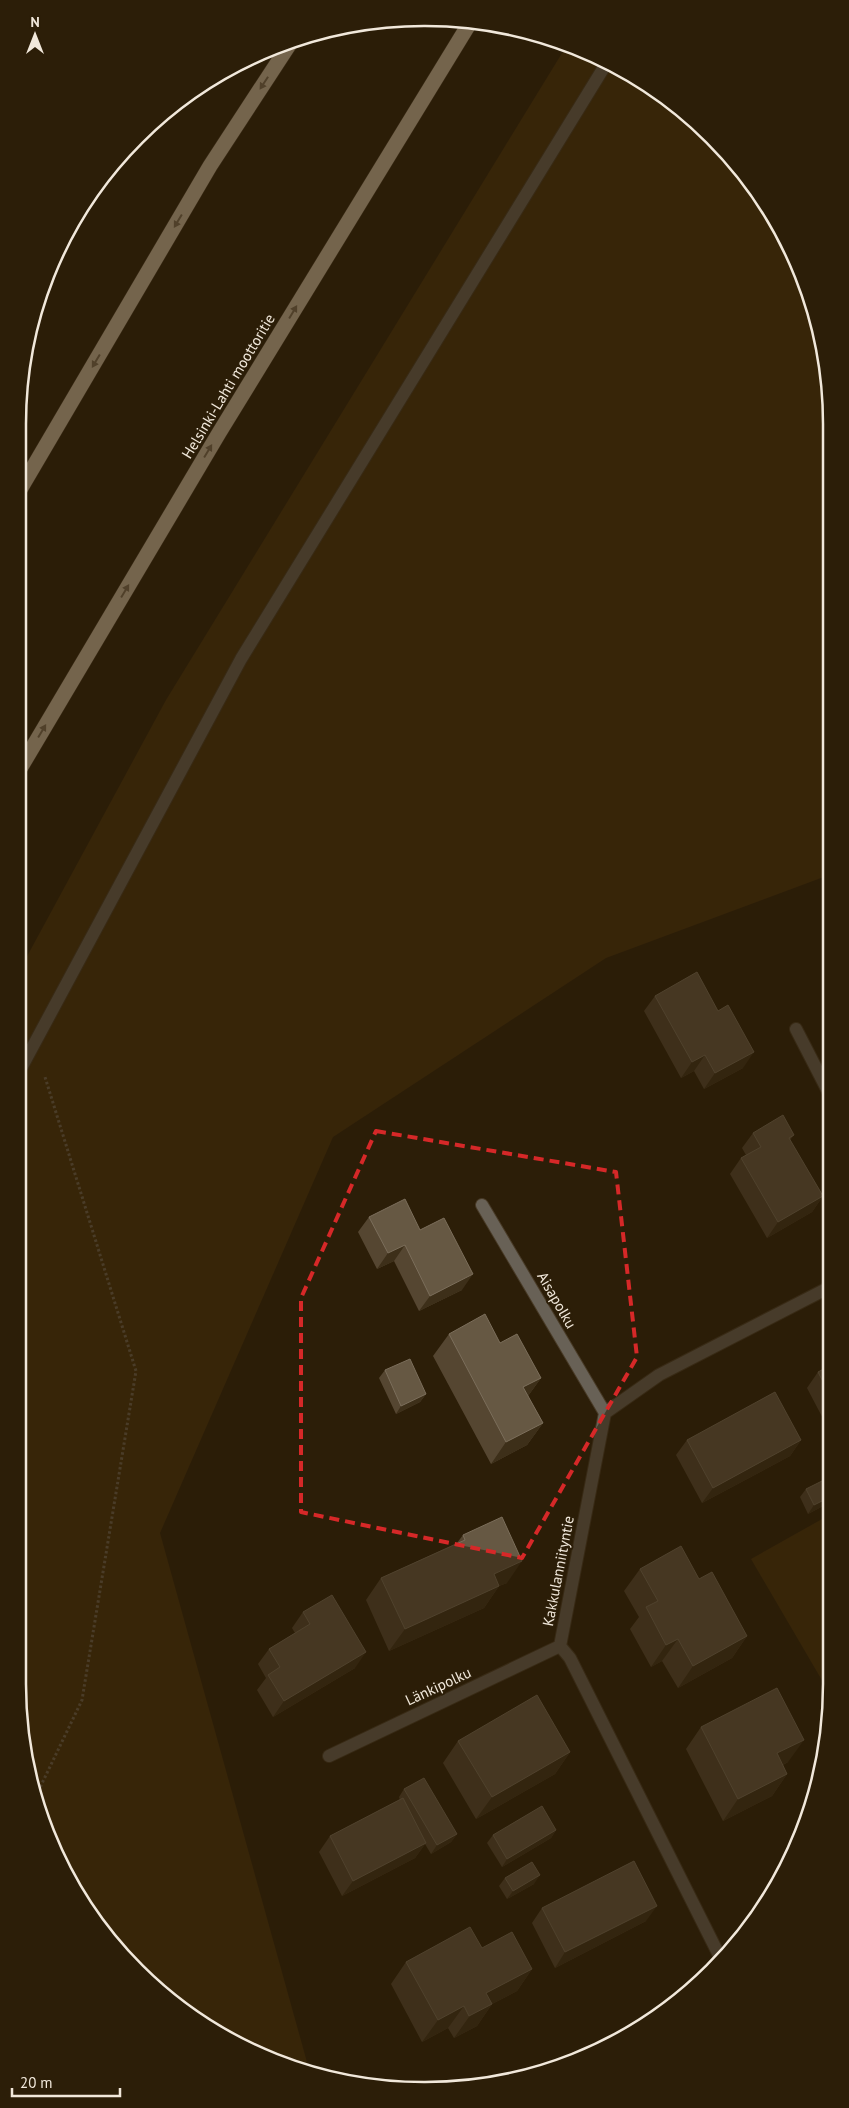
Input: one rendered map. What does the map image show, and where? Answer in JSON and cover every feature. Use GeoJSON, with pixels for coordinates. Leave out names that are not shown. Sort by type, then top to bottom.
{"type":"FeatureCollection","features":[{"type":"Feature","properties":{"kind":"highway","name":"Helsinki-Lahti moottoritie"},"geometry":{"type":"LineString","coordinates":[[26,758],[224,424],[466,29]]}},
{"type":"Feature","properties":{"kind":"highway"},"geometry":{"type":"LineString","coordinates":[[26,479],[210,166],[285,52]]}},
{"type":"Feature","properties":{"kind":"street"},"geometry":{"type":"LineString","coordinates":[[26,1058],[241,659],[603,68]]}},
{"type":"Feature","properties":{"kind":"street"},"geometry":{"type":"LineString","coordinates":[[796,1029],[823,1081]]}},
{"type":"Feature","properties":{"kind":"street","name":"Aisapolku"},"geometry":{"type":"LineString","coordinates":[[482,1205],[605,1413]]}},
{"type":"Feature","properties":{"kind":"street"},"geometry":{"type":"LineString","coordinates":[[605,1413],[659,1375],[823,1291]]}},
{"type":"Feature","properties":{"kind":"street","name":"Kakkulanniityntie"},"geometry":{"type":"LineString","coordinates":[[605,1413],[560,1646],[570,1658],[718,1953]]}},
{"type":"Feature","properties":{"kind":"street","name":"Länkipolku"},"geometry":{"type":"LineString","coordinates":[[329,1756],[560,1646]]}},
{"type":"Feature","properties":{"kind":"path"},"geometry":{"type":"LineString","coordinates":[[34,1043],[136,1371],[82,1700],[40,1787]]}},
{"type":"Feature","properties":{"kind":"highlighted area"},"geometry":{"type":"Polygon","coordinates":[[[376,1131],[616,1172],[637,1357],[522,1558],[301,1512],[301,1298],[376,1131]]]}},
{"type":"Feature","properties":{"kind":"shaded area"},"geometry":{"type":"Polygon","coordinates":[[[563,51],[601,67],[646,93],[687,125],[724,162],[756,203],[769,225],[782,248],[802,296],[815,347],[822,398],[823,424],[823,877],[606,958],[333,1137],[160,1533],[308,2064],[248,2041],[203,2015],[162,1983],[125,1946],[109,1926],[93,1905],[67,1860],[47,1812],[34,1761],[27,1710],[26,958],[166,700],[563,51]]]}},
{"type":"Feature","properties":{"kind":"shaded area"},"geometry":{"type":"Polygon","coordinates":[[[823,1518],[823,1682],[751,1559],[823,1518]]]}},
{"type":"Feature","properties":{"kind":"building"},"geometry":{"type":"Polygon","coordinates":[[[697,972],[718,1011],[728,1005],[754,1052],[715,1073],[705,1055],[692,1062],[655,996],[697,972]]]}},
{"type":"Feature","properties":{"kind":"building"},"geometry":{"type":"Polygon","coordinates":[[[783,1115],[794,1135],[789,1138],[823,1196],[778,1222],[741,1158],[761,1147],[753,1133],[783,1115]]]}},
{"type":"Feature","properties":{"kind":"building"},"geometry":{"type":"Polygon","coordinates":[[[405,1199],[420,1230],[444,1218],[473,1274],[430,1296],[405,1245],[388,1253],[369,1217],[405,1199]]]}},
{"type":"Feature","properties":{"kind":"building"},"geometry":{"type":"Polygon","coordinates":[[[485,1314],[500,1343],[517,1334],[541,1378],[523,1387],[543,1423],[506,1442],[449,1334],[485,1314]]]}},
{"type":"Feature","properties":{"kind":"building"},"geometry":{"type":"Polygon","coordinates":[[[410,1359],[426,1394],[401,1406],[385,1370],[410,1359]]]}},
{"type":"Feature","properties":{"kind":"building"},"geometry":{"type":"Polygon","coordinates":[[[823,1369],[823,1382],[818,1372],[823,1369]]]}},
{"type":"Feature","properties":{"kind":"building"},"geometry":{"type":"Polygon","coordinates":[[[775,1392],[801,1440],[713,1488],[687,1440],[775,1392]]]}},
{"type":"Feature","properties":{"kind":"building"},"geometry":{"type":"Polygon","coordinates":[[[822,1481],[823,1500],[814,1505],[806,1489],[822,1481]]]}},
{"type":"Feature","properties":{"kind":"building"},"geometry":{"type":"Polygon","coordinates":[[[502,1517],[522,1561],[494,1574],[499,1586],[405,1629],[381,1578],[465,1540],[463,1535],[502,1517]]]}},
{"type":"Feature","properties":{"kind":"building"},"geometry":{"type":"Polygon","coordinates":[[[681,1546],[699,1579],[712,1572],[747,1636],[693,1666],[678,1639],[666,1645],[646,1607],[658,1601],[640,1569],[681,1546]]]}},
{"type":"Feature","properties":{"kind":"building"},"geometry":{"type":"Polygon","coordinates":[[[332,1595],[366,1652],[284,1701],[268,1675],[280,1667],[269,1649],[310,1624],[303,1612],[332,1595]]]}},
{"type":"Feature","properties":{"kind":"building"},"geometry":{"type":"Polygon","coordinates":[[[777,1688],[804,1740],[777,1753],[787,1774],[738,1799],[701,1727],[777,1688]]]}},
{"type":"Feature","properties":{"kind":"building"},"geometry":{"type":"Polygon","coordinates":[[[537,1695],[570,1752],[492,1797],[458,1741],[537,1695]]]}},
{"type":"Feature","properties":{"kind":"building"},"geometry":{"type":"Polygon","coordinates":[[[424,1778],[457,1834],[437,1845],[404,1789],[424,1778]]]}},
{"type":"Feature","properties":{"kind":"building"},"geometry":{"type":"Polygon","coordinates":[[[403,1798],[426,1843],[353,1881],[330,1836],[403,1798]]]}},
{"type":"Feature","properties":{"kind":"building"},"geometry":{"type":"Polygon","coordinates":[[[542,1806],[556,1830],[507,1859],[493,1835],[542,1806]]]}},
{"type":"Feature","properties":{"kind":"building"},"geometry":{"type":"Polygon","coordinates":[[[634,1861],[657,1906],[565,1952],[542,1908],[634,1861]]]}},
{"type":"Feature","properties":{"kind":"building"},"geometry":{"type":"Polygon","coordinates":[[[532,1862],[540,1875],[513,1891],[505,1878],[532,1862]]]}},
{"type":"Feature","properties":{"kind":"building"},"geometry":{"type":"Polygon","coordinates":[[[470,1927],[482,1948],[512,1932],[532,1969],[486,1993],[492,2004],[469,2016],[464,2006],[438,2020],[406,1962],[470,1927]]]}}]}
